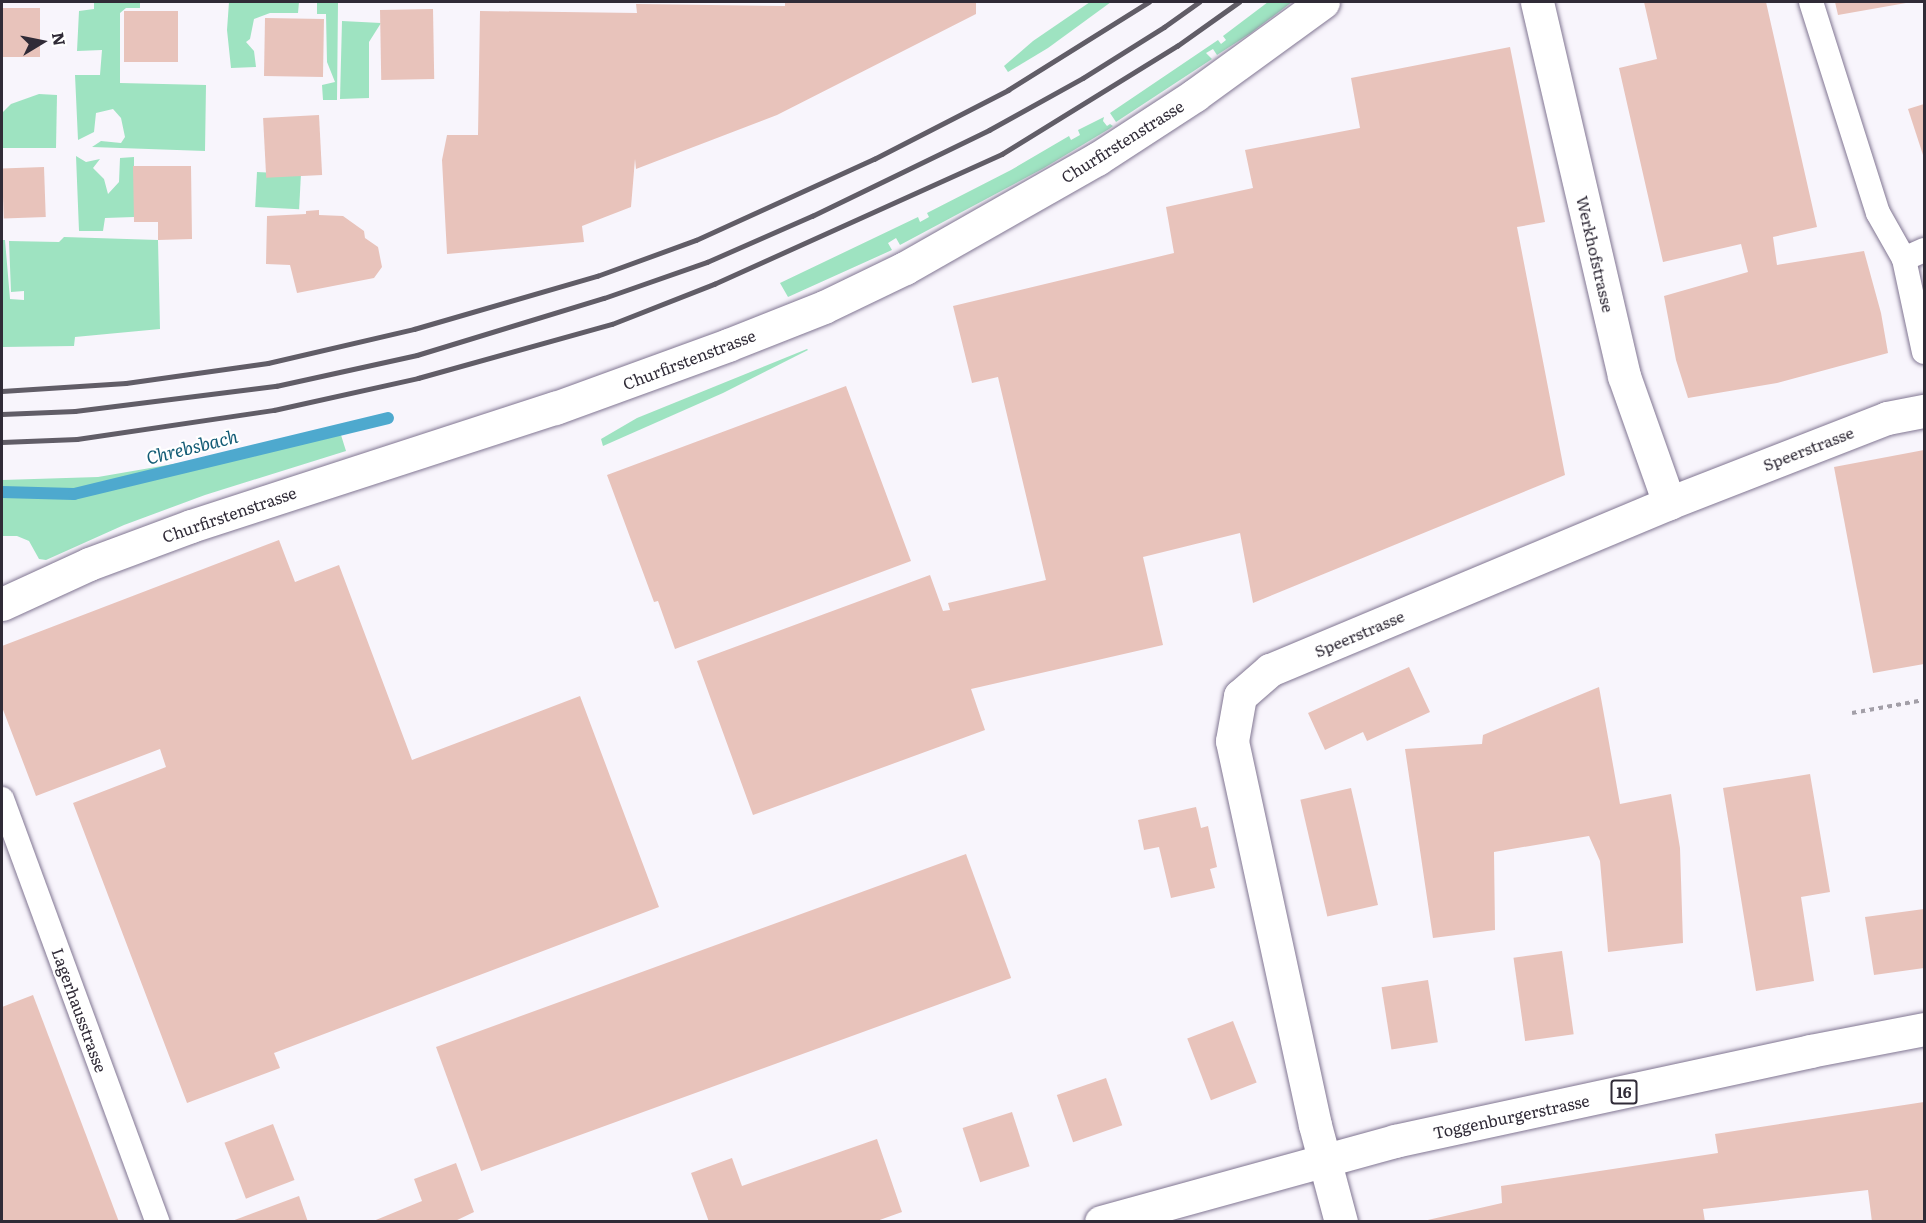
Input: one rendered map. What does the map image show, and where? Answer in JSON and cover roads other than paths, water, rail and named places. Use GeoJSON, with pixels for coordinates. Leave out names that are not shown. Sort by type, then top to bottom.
{"type":"FeatureCollection","features":[{"type":"Feature","properties":{"kind":"street","name":"Churfirstenstrasse"},"geometry":{"type":"LineString","coordinates":[[2,604],[89,564],[191,525],[555,408],[824,307],[905,268],[1097,159],[1195,95],[1323,2]]}},
{"type":"Feature","properties":{"kind":"street","name":"Werkhofstrasse"},"geometry":{"type":"LineString","coordinates":[[1537,2],[1624,376],[1669,503]]}},
{"type":"Feature","properties":{"kind":"street","name":"Speerstrasse"},"geometry":{"type":"LineString","coordinates":[[1341,1221],[1325,1159],[1232,741],[1240,696],[1270,670],[1669,503],[1887,418],[1924,411]]}},
{"type":"Feature","properties":{"kind":"street","name":"Toggenburgerstrasse"},"geometry":{"type":"LineString","coordinates":[[1101,1221],[1325,1159],[1775,1059],[1924,1029]]}},
{"type":"Feature","properties":{"kind":"lane"},"geometry":{"type":"LineString","coordinates":[[1811,2],[1878,213],[1914,254],[1924,336]]}},
{"type":"Feature","properties":{"kind":"lane","name":"Lagerhausstrasse"},"geometry":{"type":"LineString","coordinates":[[2,799],[158,1221]]}},
{"type":"Feature","properties":{"kind":"waterway","name":"Chrebsbach"},"geometry":{"type":"LineString","coordinates":[[2,492],[74,494],[388,418]]}},
{"type":"Feature","properties":{"kind":"railway"},"geometry":{"type":"LineString","coordinates":[[2,391],[126,383],[268,363],[414,329],[597,276],[696,240],[874,159],[1008,90],[1149,2]]}},
{"type":"Feature","properties":{"kind":"railway"},"geometry":{"type":"LineString","coordinates":[[2,414],[75,411],[276,386],[417,355],[604,298],[707,262],[812,216],[989,130],[1083,78],[1199,2]]}},
{"type":"Feature","properties":{"kind":"railway"},"geometry":{"type":"LineString","coordinates":[[2,442],[77,439],[274,410],[418,378],[612,324],[714,284],[1002,154],[1177,46],[1239,2]]}}]}
